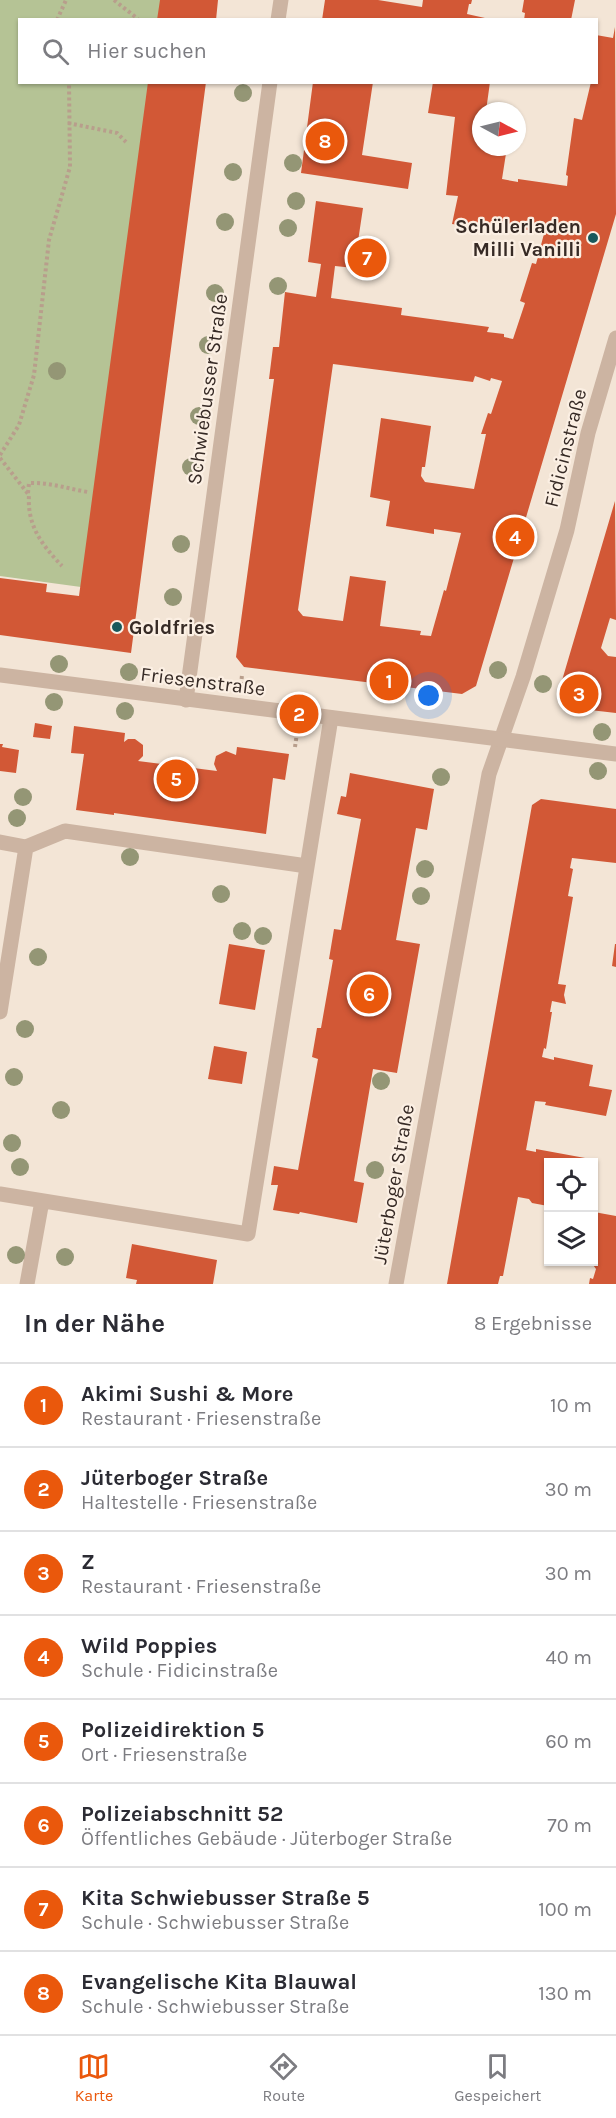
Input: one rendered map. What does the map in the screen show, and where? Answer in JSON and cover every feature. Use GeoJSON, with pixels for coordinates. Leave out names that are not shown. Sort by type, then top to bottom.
{"type":"FeatureCollection","features":[{"type":"Feature","properties":{"kind":"street"},"geometry":{"type":"LineString","coordinates":[[278,18],[281,0]]}},
{"type":"Feature","properties":{"kind":"street","name":"Schwiebusser Straße"},"geometry":{"type":"LineString","coordinates":[[186,700],[270,84]]}},
{"type":"Feature","properties":{"kind":"street","name":"Fidicinstraße"},"geometry":{"type":"LineString","coordinates":[[501,740],[523,677],[567,530],[588,433],[616,338]]}},
{"type":"Feature","properties":{"kind":"street","name":"Friesenstraße"},"geometry":{"type":"LineString","coordinates":[[0,675],[616,754]]}},
{"type":"Feature","properties":{"kind":"street"},"geometry":{"type":"LineString","coordinates":[[0,1194],[248,1234],[331,718]]}},
{"type":"Feature","properties":{"kind":"street","name":"Jüterboger Straße"},"geometry":{"type":"LineString","coordinates":[[396,1284],[489,774],[501,740]]}},
{"type":"Feature","properties":{"kind":"street"},"geometry":{"type":"LineString","coordinates":[[0,842],[26,847],[64,831],[307,866]]}},
{"type":"Feature","properties":{"kind":"street"},"geometry":{"type":"LineString","coordinates":[[0,1012],[26,847]]}},
{"type":"Feature","properties":{"kind":"street"},"geometry":{"type":"LineString","coordinates":[[27,1284],[42,1201]]}},
{"type":"Feature","properties":{"kind":"path"},"geometry":{"type":"LineString","coordinates":[[58,18],[66,0]]}},
{"type":"Feature","properties":{"kind":"path"},"geometry":{"type":"LineString","coordinates":[[114,0],[137,18]]}},
{"type":"Feature","properties":{"kind":"path"},"geometry":{"type":"LineString","coordinates":[[28,493],[0,456],[19,425],[34,375],[49,240],[70,167],[69,84]]}},
{"type":"Feature","properties":{"kind":"path"},"geometry":{"type":"LineString","coordinates":[[68,123],[117,134],[126,142]]}},
{"type":"Feature","properties":{"kind":"path"},"geometry":{"type":"LineString","coordinates":[[62,566],[45,548],[28,512],[30,483],[46,483],[88,492]]}},
{"type":"Feature","properties":{"kind":"path"},"geometry":{"type":"LineString","coordinates":[[295,747],[297,732]]}},
{"type":"Feature","properties":{"kind":"green space"},"geometry":{"type":"Polygon","coordinates":[[[0,0],[161,0],[158,18],[18,18],[18,84],[150,84],[81,587],[0,576],[0,0]]]}},
{"type":"Feature","properties":{"kind":"building"},"geometry":{"type":"Polygon","coordinates":[[[160,0],[218,0],[216,18],[157,18],[160,0]]]}},
{"type":"Feature","properties":{"kind":"building"},"geometry":{"type":"Polygon","coordinates":[[[325,0],[378,0],[422,7],[423,0],[472,0],[467,14],[485,18],[322,18],[325,0]]]}},
{"type":"Feature","properties":{"kind":"building"},"geometry":{"type":"Polygon","coordinates":[[[524,0],[575,0],[571,18],[524,18],[525,13],[522,12],[524,0]]]}},
{"type":"Feature","properties":{"kind":"building"},"geometry":{"type":"Polygon","coordinates":[[[615,27],[616,214],[476,686],[462,694],[244,667],[236,657],[274,379],[269,379],[273,347],[279,347],[285,292],[316,297],[321,264],[308,262],[316,201],[363,208],[354,268],[335,266],[331,298],[402,308],[401,315],[489,327],[487,332],[504,334],[504,337],[513,339],[525,303],[520,301],[532,263],[536,264],[545,230],[533,228],[532,231],[518,228],[517,233],[452,224],[458,196],[446,195],[455,117],[428,113],[433,84],[490,84],[487,102],[472,102],[472,156],[506,156],[502,179],[567,186],[568,176],[566,175],[574,118],[582,120],[591,84],[598,84],[598,35],[613,38],[615,27]],[[333,364],[298,610],[303,616],[343,621],[350,576],[386,581],[380,626],[421,631],[420,635],[431,636],[444,590],[446,591],[461,533],[434,529],[434,534],[386,526],[390,501],[370,497],[381,418],[431,426],[425,467],[422,467],[421,476],[425,482],[474,489],[486,434],[481,434],[488,413],[491,414],[502,381],[491,378],[490,381],[475,376],[473,382],[333,364]]]}},
{"type":"Feature","properties":{"kind":"building"},"geometry":{"type":"Polygon","coordinates":[[[148,84],[206,84],[131,653],[0,635],[0,578],[47,584],[46,592],[79,596],[148,84]]]}},
{"type":"Feature","properties":{"kind":"building"},"geometry":{"type":"Polygon","coordinates":[[[313,84],[373,84],[362,155],[412,163],[408,189],[301,173],[313,84]]]}},
{"type":"Feature","properties":{"kind":"building"},"geometry":{"type":"Polygon","coordinates":[[[615,501],[616,620],[610,618],[601,648],[608,656],[616,657],[616,713],[564,707],[558,694],[615,501]]]}},
{"type":"Feature","properties":{"kind":"building"},"geometry":{"type":"Polygon","coordinates":[[[35,723],[52,726],[50,739],[33,737],[35,723]]]}},
{"type":"Feature","properties":{"kind":"building"},"geometry":{"type":"Polygon","coordinates":[[[74,726],[125,733],[124,742],[128,739],[135,739],[143,745],[143,756],[138,761],[217,771],[214,764],[216,756],[226,751],[236,755],[237,747],[289,754],[285,780],[273,778],[266,834],[76,810],[84,754],[71,753],[74,726]]]}},
{"type":"Feature","properties":{"kind":"building"},"geometry":{"type":"Polygon","coordinates":[[[0,744],[3,744],[2,747],[19,750],[16,773],[0,771],[0,744]]]}},
{"type":"Feature","properties":{"kind":"building"},"geometry":{"type":"Polygon","coordinates":[[[350,773],[434,789],[427,830],[416,828],[396,940],[420,944],[397,1073],[373,1069],[354,1181],[364,1183],[357,1223],[300,1212],[299,1214],[273,1210],[278,1185],[271,1185],[274,1166],[298,1170],[318,1059],[312,1057],[317,1028],[321,1028],[333,960],[329,959],[334,929],[341,930],[361,819],[337,814],[341,796],[346,797],[350,773]]]}},
{"type":"Feature","properties":{"kind":"building"},"geometry":{"type":"Polygon","coordinates":[[[541,799],[616,809],[616,863],[572,858],[570,868],[573,869],[568,896],[573,897],[558,984],[566,985],[564,995],[566,1004],[552,1001],[546,1049],[544,1048],[542,1057],[554,1060],[554,1057],[593,1065],[589,1086],[612,1090],[606,1116],[545,1105],[546,1102],[535,1101],[526,1150],[536,1152],[536,1149],[585,1158],[544,1158],[544,1205],[518,1197],[503,1276],[500,1276],[498,1284],[447,1284],[532,805],[541,799]]]}},
{"type":"Feature","properties":{"kind":"building"},"geometry":{"type":"Polygon","coordinates":[[[229,944],[265,950],[255,1010],[219,1004],[229,944]]]}},
{"type":"Feature","properties":{"kind":"building"},"geometry":{"type":"Polygon","coordinates":[[[616,944],[616,967],[612,966],[616,944]]]}},
{"type":"Feature","properties":{"kind":"building"},"geometry":{"type":"Polygon","coordinates":[[[214,1046],[247,1052],[242,1084],[208,1079],[214,1046]]]}},
{"type":"Feature","properties":{"kind":"building"},"geometry":{"type":"Polygon","coordinates":[[[598,1213],[616,1216],[616,1284],[589,1284],[596,1269],[594,1266],[598,1266],[598,1213]]]}},
{"type":"Feature","properties":{"kind":"building"},"geometry":{"type":"Polygon","coordinates":[[[132,1244],[217,1260],[213,1284],[136,1284],[137,1280],[126,1278],[132,1244]]]}},
{"type":"Feature","properties":{"kind":"place","name":"Evangelische Kita Blauwal"},"geometry":{"type":"Point","coordinates":[325,141]}},
{"type":"Feature","properties":{"kind":"place","name":"Schülerladen Milli Vanilli"},"geometry":{"type":"Point","coordinates":[593,238]}},
{"type":"Feature","properties":{"kind":"place","name":"Kita Schwiebusser Straße 5"},"geometry":{"type":"Point","coordinates":[367,258]}},
{"type":"Feature","properties":{"kind":"place","name":"Wild Poppies"},"geometry":{"type":"Point","coordinates":[515,537]}},
{"type":"Feature","properties":{"kind":"place","name":"Goldfries"},"geometry":{"type":"Point","coordinates":[117,627]}},
{"type":"Feature","properties":{"kind":"place","name":"Akimi Sushi & More"},"geometry":{"type":"Point","coordinates":[389,681]}},
{"type":"Feature","properties":{"kind":"place","name":"Z"},"geometry":{"type":"Point","coordinates":[579,694]}},
{"type":"Feature","properties":{"kind":"place","name":"Jüterboger Straße"},"geometry":{"type":"Point","coordinates":[299,714]}},
{"type":"Feature","properties":{"kind":"place","name":"Polizeidirektion 5"},"geometry":{"type":"Point","coordinates":[176,779]}},
{"type":"Feature","properties":{"kind":"place","name":"Polizeiabschnitt 52"},"geometry":{"type":"Point","coordinates":[369,994]}}]}
